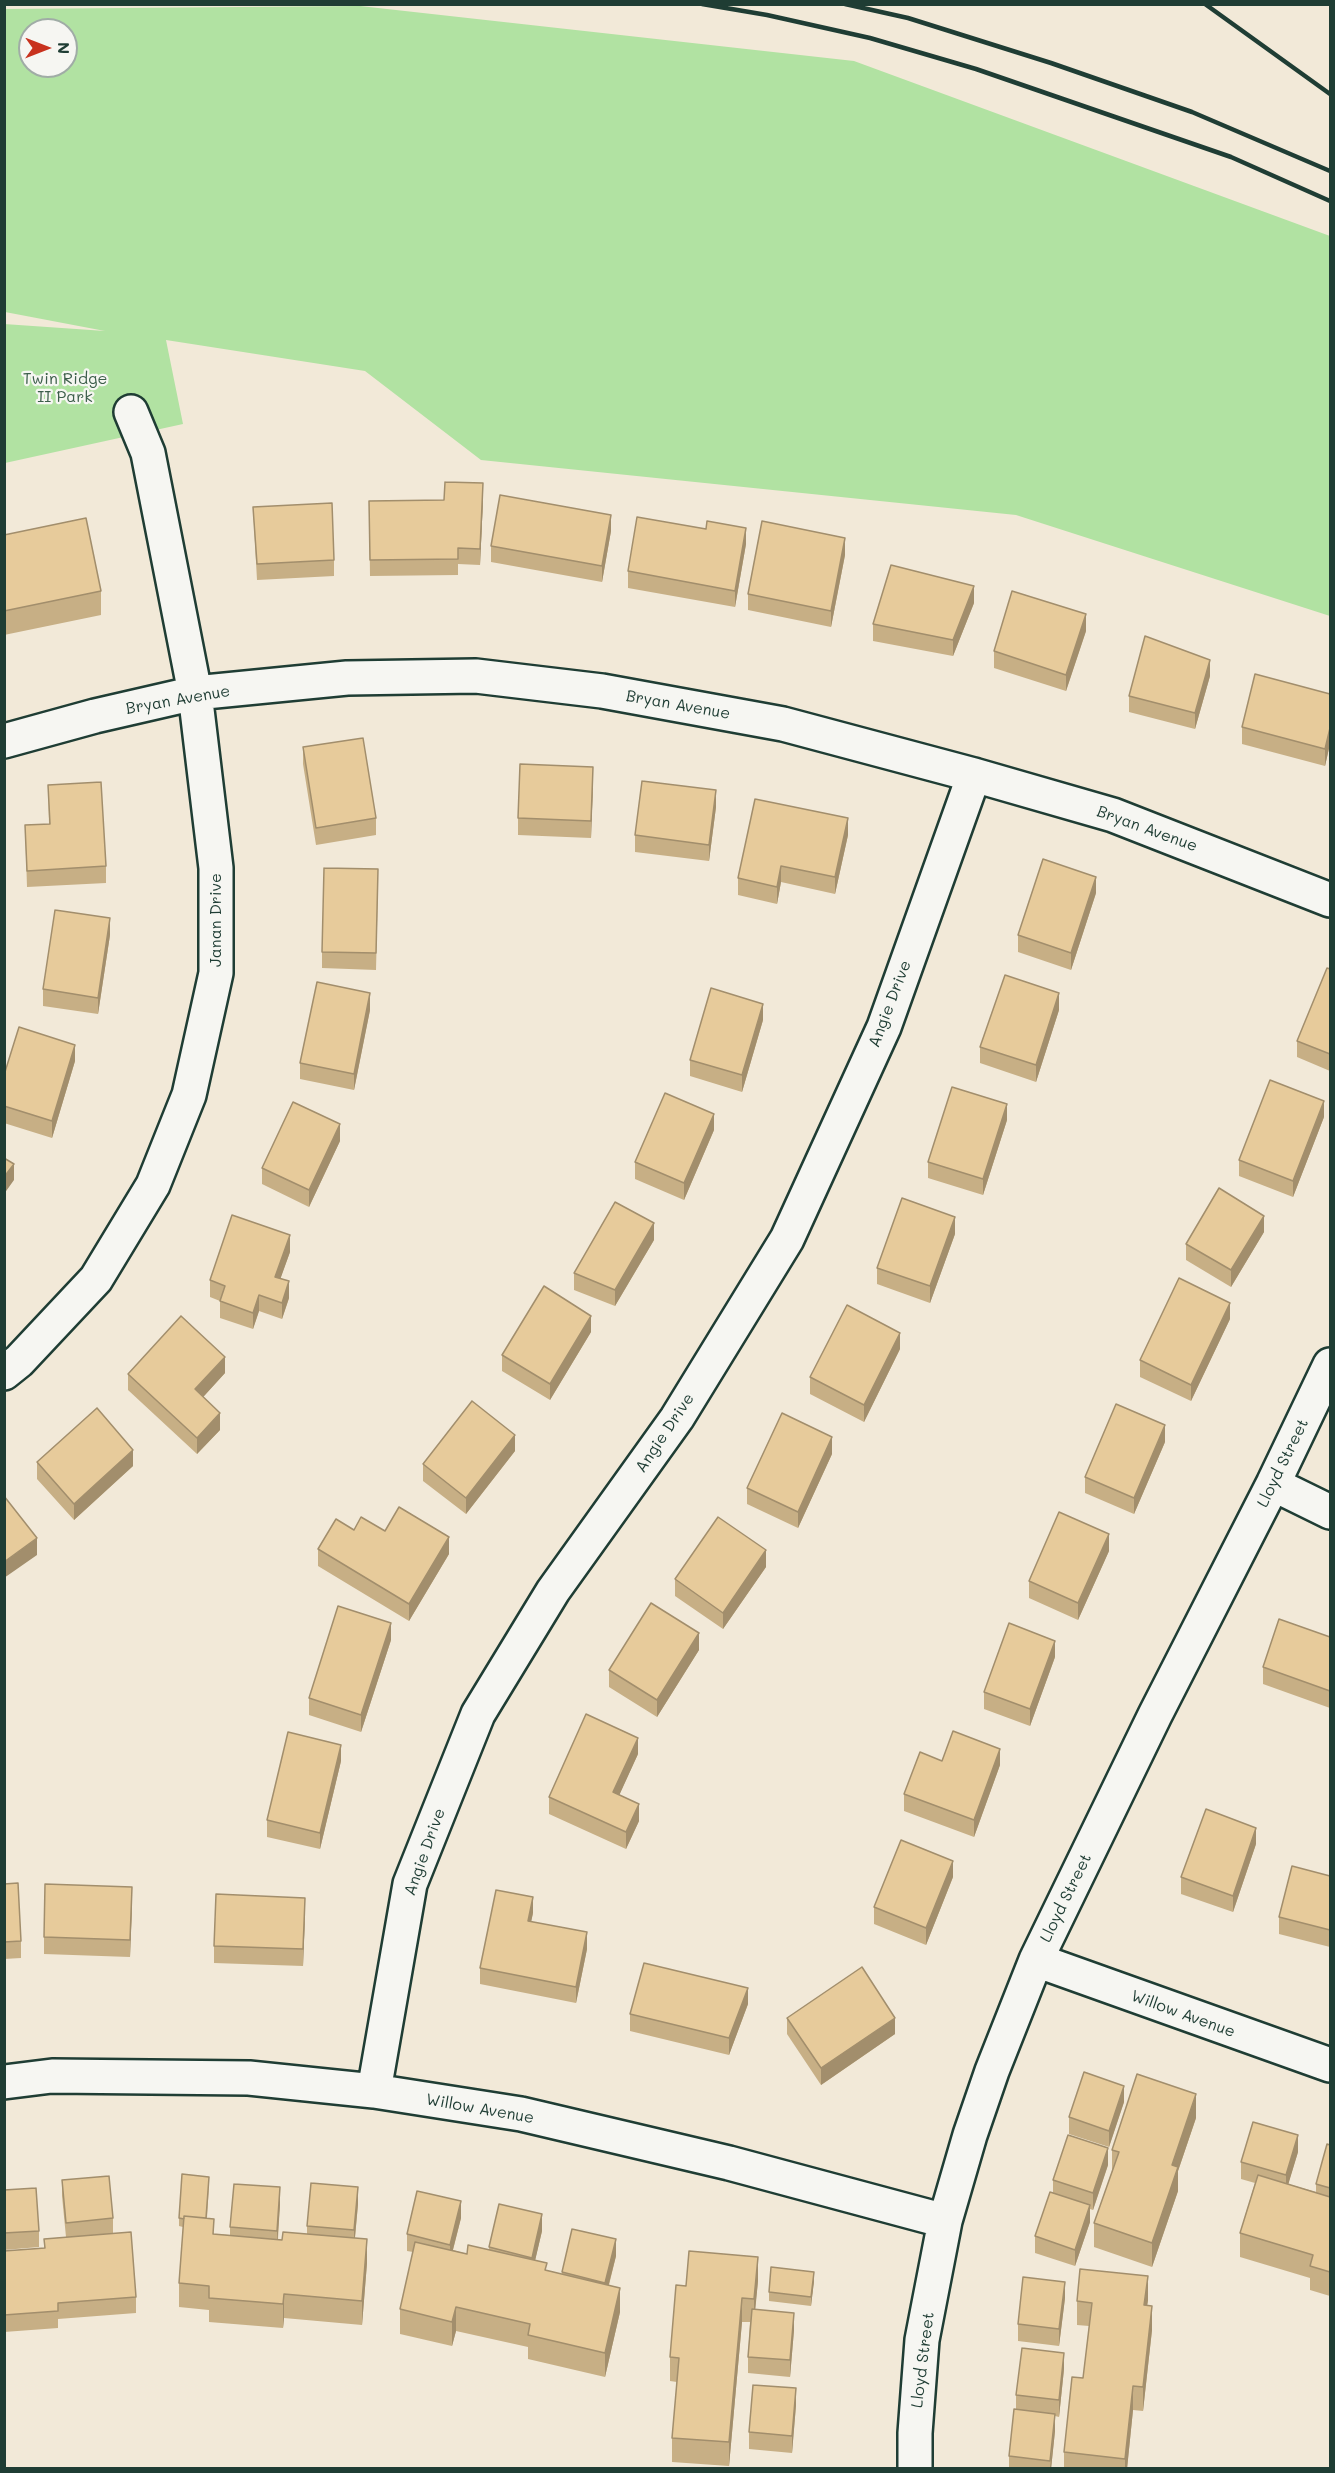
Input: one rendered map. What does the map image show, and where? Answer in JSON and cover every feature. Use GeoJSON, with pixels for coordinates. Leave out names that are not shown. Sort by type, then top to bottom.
{"type":"FeatureCollection","features":[{"type":"Feature","properties":{"kind":"street","name":"Janan Drive"},"geometry":{"type":"LineString","coordinates":[[4,1373],[20,1361],[96,1279],[153,1185],[189,1095],[216,973],[216,868],[195,693],[148,453],[131,412]]}},
{"type":"Feature","properties":{"kind":"street","name":"Bryan Avenue"},"geometry":{"type":"LineString","coordinates":[[4,741],[95,716],[195,693],[347,678],[476,676],[602,691],[783,724],[974,774],[1113,815],[1330,900]]}},
{"type":"Feature","properties":{"kind":"street","name":"Angie Drive"},"geometry":{"type":"LineString","coordinates":[[374,2091],[410,1884],[478,1714],[553,1591],[677,1418],[787,1239],[884,1027],[974,774]]}},
{"type":"Feature","properties":{"kind":"street","name":"Lloyd Street"},"geometry":{"type":"LineString","coordinates":[[915,2469],[915,2433],[922,2340],[945,2221],[973,2124],[1036,1960],[1155,1715],[1273,1484],[1330,1365]]}},
{"type":"Feature","properties":{"kind":"street"},"geometry":{"type":"LineString","coordinates":[[1273,1484],[1330,1512]]}},
{"type":"Feature","properties":{"kind":"street","name":"Willow Avenue"},"geometry":{"type":"LineString","coordinates":[[1036,1960],[1330,2065]]}},
{"type":"Feature","properties":{"kind":"street","name":"Willow Avenue"},"geometry":{"type":"LineString","coordinates":[[4,2082],[52,2076],[249,2078],[374,2091],[521,2114],[729,2163],[945,2221]]}},
{"type":"Feature","properties":{"kind":"green space","name":"Twin Ridge II Park"},"geometry":{"type":"Polygon","coordinates":[[[360,6],[854,61],[1330,236],[1330,616],[1016,515],[481,460],[365,371],[166,340],[183,424],[5,463],[4,324],[105,331],[5,312],[5,9],[360,6]]]}},
{"type":"Feature","properties":{"kind":"building"},"geometry":{"type":"Polygon","coordinates":[[[445,482],[483,483],[480,549],[458,548],[458,559],[370,560],[369,501],[444,500],[445,482]]]}},
{"type":"Feature","properties":{"kind":"building"},"geometry":{"type":"Polygon","coordinates":[[[500,495],[611,515],[602,566],[491,546],[500,495]]]}},
{"type":"Feature","properties":{"kind":"building"},"geometry":{"type":"Polygon","coordinates":[[[332,503],[334,560],[257,564],[253,507],[332,503]]]}},
{"type":"Feature","properties":{"kind":"building"},"geometry":{"type":"Polygon","coordinates":[[[637,517],[706,529],[707,521],[746,528],[735,591],[628,571],[637,517]]]}},
{"type":"Feature","properties":{"kind":"building"},"geometry":{"type":"Polygon","coordinates":[[[86,518],[101,591],[4,611],[4,535],[86,518]]]}},
{"type":"Feature","properties":{"kind":"building"},"geometry":{"type":"Polygon","coordinates":[[[762,521],[845,538],[831,611],[748,594],[762,521]]]}},
{"type":"Feature","properties":{"kind":"building"},"geometry":{"type":"Polygon","coordinates":[[[891,565],[974,586],[953,640],[873,624],[891,565]]]}},
{"type":"Feature","properties":{"kind":"building"},"geometry":{"type":"Polygon","coordinates":[[[1012,591],[1086,614],[1066,675],[994,651],[1012,591]]]}},
{"type":"Feature","properties":{"kind":"building"},"geometry":{"type":"Polygon","coordinates":[[[1145,636],[1210,660],[1195,713],[1129,696],[1145,636]]]}},
{"type":"Feature","properties":{"kind":"building"},"geometry":{"type":"Polygon","coordinates":[[[1255,674],[1330,694],[1330,728],[1325,749],[1242,727],[1255,674]]]}},
{"type":"Feature","properties":{"kind":"building"},"geometry":{"type":"Polygon","coordinates":[[[363,738],[376,818],[316,828],[303,747],[363,738]]]}},
{"type":"Feature","properties":{"kind":"building"},"geometry":{"type":"Polygon","coordinates":[[[520,764],[593,767],[591,821],[518,818],[520,764]]]}},
{"type":"Feature","properties":{"kind":"building"},"geometry":{"type":"Polygon","coordinates":[[[642,781],[716,790],[709,845],[635,835],[642,781]]]}},
{"type":"Feature","properties":{"kind":"building"},"geometry":{"type":"Polygon","coordinates":[[[101,782],[106,866],[27,871],[25,825],[50,824],[48,785],[101,782]]]}},
{"type":"Feature","properties":{"kind":"building"},"geometry":{"type":"Polygon","coordinates":[[[755,799],[848,818],[835,877],[781,866],[777,887],[738,878],[755,799]]]}},
{"type":"Feature","properties":{"kind":"building"},"geometry":{"type":"Polygon","coordinates":[[[1043,859],[1096,877],[1071,953],[1018,935],[1043,859]]]}},
{"type":"Feature","properties":{"kind":"building"},"geometry":{"type":"Polygon","coordinates":[[[324,868],[378,869],[376,953],[322,952],[324,868]]]}},
{"type":"Feature","properties":{"kind":"building"},"geometry":{"type":"Polygon","coordinates":[[[55,910],[110,918],[98,998],[43,989],[55,910]]]}},
{"type":"Feature","properties":{"kind":"building"},"geometry":{"type":"Polygon","coordinates":[[[1327,968],[1330,969],[1330,1054],[1297,1041],[1327,968]]]}},
{"type":"Feature","properties":{"kind":"building"},"geometry":{"type":"Polygon","coordinates":[[[1005,975],[1059,993],[1036,1065],[980,1047],[1005,975]]]}},
{"type":"Feature","properties":{"kind":"building"},"geometry":{"type":"Polygon","coordinates":[[[317,982],[370,993],[354,1074],[300,1063],[317,982]]]}},
{"type":"Feature","properties":{"kind":"building"},"geometry":{"type":"Polygon","coordinates":[[[711,988],[763,1004],[742,1075],[690,1060],[711,988]]]}},
{"type":"Feature","properties":{"kind":"building"},"geometry":{"type":"Polygon","coordinates":[[[19,1027],[75,1045],[52,1121],[4,1106],[4,1075],[19,1027]]]}},
{"type":"Feature","properties":{"kind":"building"},"geometry":{"type":"Polygon","coordinates":[[[1270,1080],[1324,1101],[1293,1181],[1239,1160],[1270,1080]]]}},
{"type":"Feature","properties":{"kind":"building"},"geometry":{"type":"Polygon","coordinates":[[[952,1087],[1007,1104],[983,1179],[928,1162],[952,1087]]]}},
{"type":"Feature","properties":{"kind":"building"},"geometry":{"type":"Polygon","coordinates":[[[665,1093],[714,1114],[684,1183],[635,1162],[665,1093]]]}},
{"type":"Feature","properties":{"kind":"building"},"geometry":{"type":"Polygon","coordinates":[[[293,1102],[340,1124],[309,1190],[262,1168],[293,1102]]]}},
{"type":"Feature","properties":{"kind":"building"},"geometry":{"type":"Polygon","coordinates":[[[4,1158],[14,1164],[4,1177],[4,1158]]]}},
{"type":"Feature","properties":{"kind":"building"},"geometry":{"type":"Polygon","coordinates":[[[1219,1188],[1264,1216],[1231,1270],[1186,1244],[1219,1188]]]}},
{"type":"Feature","properties":{"kind":"building"},"geometry":{"type":"Polygon","coordinates":[[[902,1198],[955,1217],[930,1286],[877,1268],[902,1198]]]}},
{"type":"Feature","properties":{"kind":"building"},"geometry":{"type":"Polygon","coordinates":[[[615,1202],[654,1223],[615,1290],[574,1273],[615,1202]]]}},
{"type":"Feature","properties":{"kind":"building"},"geometry":{"type":"Polygon","coordinates":[[[232,1215],[290,1235],[275,1277],[289,1281],[282,1303],[259,1295],[253,1313],[220,1301],[225,1286],[210,1280],[232,1215]]]}},
{"type":"Feature","properties":{"kind":"building"},"geometry":{"type":"Polygon","coordinates":[[[1179,1278],[1230,1303],[1191,1385],[1140,1360],[1179,1278]]]}},
{"type":"Feature","properties":{"kind":"building"},"geometry":{"type":"Polygon","coordinates":[[[544,1286],[591,1316],[550,1384],[502,1355],[544,1286]]]}},
{"type":"Feature","properties":{"kind":"building"},"geometry":{"type":"Polygon","coordinates":[[[847,1305],[900,1333],[864,1405],[810,1377],[847,1305]]]}},
{"type":"Feature","properties":{"kind":"building"},"geometry":{"type":"Polygon","coordinates":[[[181,1316],[225,1357],[195,1389],[220,1413],[197,1438],[128,1374],[181,1316]]]}},
{"type":"Feature","properties":{"kind":"building"},"geometry":{"type":"Polygon","coordinates":[[[472,1401],[515,1435],[466,1498],[423,1464],[472,1401]]]}},
{"type":"Feature","properties":{"kind":"building"},"geometry":{"type":"Polygon","coordinates":[[[1116,1404],[1165,1425],[1134,1498],[1085,1477],[1116,1404]]]}},
{"type":"Feature","properties":{"kind":"building"},"geometry":{"type":"Polygon","coordinates":[[[97,1408],[133,1450],[74,1504],[37,1462],[97,1408]]]}},
{"type":"Feature","properties":{"kind":"building"},"geometry":{"type":"Polygon","coordinates":[[[782,1413],[832,1437],[798,1512],[747,1488],[782,1413]]]}},
{"type":"Feature","properties":{"kind":"building"},"geometry":{"type":"Polygon","coordinates":[[[4,1496],[37,1538],[4,1562],[4,1496]]]}},
{"type":"Feature","properties":{"kind":"building"},"geometry":{"type":"Polygon","coordinates":[[[399,1507],[449,1537],[409,1604],[318,1549],[336,1519],[354,1530],[361,1517],[385,1531],[399,1507]]]}},
{"type":"Feature","properties":{"kind":"building"},"geometry":{"type":"Polygon","coordinates":[[[1059,1512],[1109,1534],[1078,1603],[1029,1581],[1059,1512]]]}},
{"type":"Feature","properties":{"kind":"building"},"geometry":{"type":"Polygon","coordinates":[[[718,1517],[766,1550],[723,1613],[675,1579],[718,1517]]]}},
{"type":"Feature","properties":{"kind":"building"},"geometry":{"type":"Polygon","coordinates":[[[651,1603],[699,1633],[657,1700],[609,1670],[651,1603]]]}},
{"type":"Feature","properties":{"kind":"building"},"geometry":{"type":"Polygon","coordinates":[[[338,1606],[391,1623],[361,1715],[309,1698],[338,1606]]]}},
{"type":"Feature","properties":{"kind":"building"},"geometry":{"type":"Polygon","coordinates":[[[1279,1619],[1330,1637],[1330,1691],[1263,1667],[1279,1619]]]}},
{"type":"Feature","properties":{"kind":"building"},"geometry":{"type":"Polygon","coordinates":[[[1009,1623],[1055,1641],[1030,1709],[984,1692],[1009,1623]]]}},
{"type":"Feature","properties":{"kind":"building"},"geometry":{"type":"Polygon","coordinates":[[[586,1714],[638,1738],[613,1792],[639,1804],[626,1832],[549,1797],[586,1714]]]}},
{"type":"Feature","properties":{"kind":"building"},"geometry":{"type":"Polygon","coordinates":[[[953,1731],[1000,1749],[974,1820],[904,1794],[920,1752],[942,1761],[953,1731]]]}},
{"type":"Feature","properties":{"kind":"building"},"geometry":{"type":"Polygon","coordinates":[[[288,1732],[341,1745],[320,1833],[267,1820],[288,1732]]]}},
{"type":"Feature","properties":{"kind":"building"},"geometry":{"type":"Polygon","coordinates":[[[1206,1809],[1256,1828],[1233,1896],[1181,1877],[1206,1809]]]}},
{"type":"Feature","properties":{"kind":"building"},"geometry":{"type":"Polygon","coordinates":[[[901,1840],[953,1861],[926,1928],[874,1907],[901,1840]]]}},
{"type":"Feature","properties":{"kind":"building"},"geometry":{"type":"Polygon","coordinates":[[[1292,1866],[1330,1876],[1330,1930],[1279,1917],[1292,1866]]]}},
{"type":"Feature","properties":{"kind":"building"},"geometry":{"type":"Polygon","coordinates":[[[18,1883],[21,1941],[4,1942],[4,1884],[18,1883]]]}},
{"type":"Feature","properties":{"kind":"building"},"geometry":{"type":"Polygon","coordinates":[[[45,1884],[132,1887],[130,1940],[44,1937],[45,1884]]]}},
{"type":"Feature","properties":{"kind":"building"},"geometry":{"type":"Polygon","coordinates":[[[496,1890],[533,1897],[528,1921],[587,1932],[576,1987],[480,1968],[496,1890]]]}},
{"type":"Feature","properties":{"kind":"building"},"geometry":{"type":"Polygon","coordinates":[[[216,1894],[305,1898],[303,1949],[214,1946],[216,1894]]]}},
{"type":"Feature","properties":{"kind":"building"},"geometry":{"type":"Polygon","coordinates":[[[644,1963],[748,1988],[729,2038],[630,2014],[644,1963]]]}},
{"type":"Feature","properties":{"kind":"building"},"geometry":{"type":"Polygon","coordinates":[[[862,1967],[895,2018],[821,2068],[787,2018],[862,1967]]]}},
{"type":"Feature","properties":{"kind":"building"},"geometry":{"type":"Polygon","coordinates":[[[1084,2072],[1124,2086],[1109,2131],[1069,2117],[1084,2072]]]}},
{"type":"Feature","properties":{"kind":"building"},"geometry":{"type":"Polygon","coordinates":[[[1137,2074],[1196,2094],[1172,2165],[1178,2167],[1152,2243],[1094,2223],[1119,2152],[1112,2150],[1137,2074]]]}},
{"type":"Feature","properties":{"kind":"building"},"geometry":{"type":"Polygon","coordinates":[[[1253,2122],[1298,2135],[1286,2175],[1241,2162],[1253,2122]]]}},
{"type":"Feature","properties":{"kind":"building"},"geometry":{"type":"Polygon","coordinates":[[[1068,2135],[1108,2148],[1093,2193],[1053,2180],[1068,2135]]]}},
{"type":"Feature","properties":{"kind":"building"},"geometry":{"type":"Polygon","coordinates":[[[1327,2144],[1330,2145],[1330,2188],[1316,2184],[1327,2144]]]}},
{"type":"Feature","properties":{"kind":"building"},"geometry":{"type":"Polygon","coordinates":[[[182,2174],[209,2177],[206,2218],[184,2216],[184,2219],[179,2218],[182,2174]]]}},
{"type":"Feature","properties":{"kind":"building"},"geometry":{"type":"Polygon","coordinates":[[[1258,2175],[1330,2197],[1330,2272],[1310,2266],[1313,2255],[1240,2233],[1258,2175]]]}},
{"type":"Feature","properties":{"kind":"building"},"geometry":{"type":"Polygon","coordinates":[[[109,2176],[113,2218],[66,2223],[62,2180],[109,2176]]]}},
{"type":"Feature","properties":{"kind":"building"},"geometry":{"type":"Polygon","coordinates":[[[311,2183],[358,2187],[354,2230],[307,2226],[311,2183]]]}},
{"type":"Feature","properties":{"kind":"building"},"geometry":{"type":"Polygon","coordinates":[[[234,2184],[280,2187],[277,2231],[230,2227],[234,2184]]]}},
{"type":"Feature","properties":{"kind":"building"},"geometry":{"type":"Polygon","coordinates":[[[36,2188],[39,2231],[4,2233],[4,2190],[36,2188]]]}},
{"type":"Feature","properties":{"kind":"building"},"geometry":{"type":"Polygon","coordinates":[[[417,2191],[461,2201],[450,2245],[407,2234],[417,2191]]]}},
{"type":"Feature","properties":{"kind":"building"},"geometry":{"type":"Polygon","coordinates":[[[1050,2192],[1090,2205],[1075,2250],[1035,2236],[1050,2192]]]}},
{"type":"Feature","properties":{"kind":"building"},"geometry":{"type":"Polygon","coordinates":[[[499,2204],[542,2214],[532,2258],[489,2247],[499,2204]]]}},
{"type":"Feature","properties":{"kind":"building"},"geometry":{"type":"Polygon","coordinates":[[[184,2216],[214,2219],[213,2234],[282,2240],[283,2232],[367,2239],[362,2301],[284,2294],[283,2304],[209,2298],[209,2286],[179,2283],[184,2216]]]}},
{"type":"Feature","properties":{"kind":"building"},"geometry":{"type":"Polygon","coordinates":[[[572,2229],[616,2239],[605,2283],[562,2272],[572,2229]]]}},
{"type":"Feature","properties":{"kind":"building"},"geometry":{"type":"Polygon","coordinates":[[[131,2232],[136,2297],[58,2303],[58,2311],[4,2315],[4,2251],[45,2248],[44,2239],[131,2232]]]}},
{"type":"Feature","properties":{"kind":"building"},"geometry":{"type":"Polygon","coordinates":[[[415,2242],[467,2254],[468,2245],[547,2263],[545,2270],[620,2288],[605,2353],[528,2335],[530,2324],[456,2307],[452,2322],[400,2309],[415,2242]]]}},
{"type":"Feature","properties":{"kind":"building"},"geometry":{"type":"Polygon","coordinates":[[[689,2251],[758,2257],[754,2299],[742,2298],[729,2442],[672,2438],[679,2358],[670,2357],[676,2285],[686,2286],[689,2251]]]}},
{"type":"Feature","properties":{"kind":"building"},"geometry":{"type":"Polygon","coordinates":[[[771,2267],[814,2272],[811,2297],[769,2292],[771,2267]]]}},
{"type":"Feature","properties":{"kind":"building"},"geometry":{"type":"Polygon","coordinates":[[[1080,2269],[1148,2276],[1144,2305],[1152,2306],[1143,2387],[1133,2386],[1125,2459],[1064,2452],[1072,2377],[1083,2378],[1092,2303],[1077,2301],[1080,2269]]]}},
{"type":"Feature","properties":{"kind":"building"},"geometry":{"type":"Polygon","coordinates":[[[1023,2277],[1065,2282],[1059,2329],[1018,2324],[1023,2277]]]}},
{"type":"Feature","properties":{"kind":"building"},"geometry":{"type":"Polygon","coordinates":[[[752,2309],[794,2313],[790,2360],[748,2357],[752,2309]]]}},
{"type":"Feature","properties":{"kind":"building"},"geometry":{"type":"Polygon","coordinates":[[[1022,2348],[1064,2353],[1059,2400],[1016,2395],[1022,2348]]]}},
{"type":"Feature","properties":{"kind":"building"},"geometry":{"type":"Polygon","coordinates":[[[753,2385],[796,2388],[792,2436],[749,2432],[753,2385]]]}},
{"type":"Feature","properties":{"kind":"building"},"geometry":{"type":"Polygon","coordinates":[[[1014,2409],[1055,2414],[1050,2461],[1009,2456],[1014,2409]]]}},
{"type":"Feature","properties":{"kind":"railway"},"geometry":{"type":"LineString","coordinates":[[702,4],[767,15],[870,38],[976,69],[1231,157],[1330,201]]}},
{"type":"Feature","properties":{"kind":"railway"},"geometry":{"type":"LineString","coordinates":[[845,4],[908,18],[1051,63],[1192,112],[1330,171]]}},
{"type":"Feature","properties":{"kind":"railway"},"geometry":{"type":"LineString","coordinates":[[1205,4],[1330,94]]}}]}
